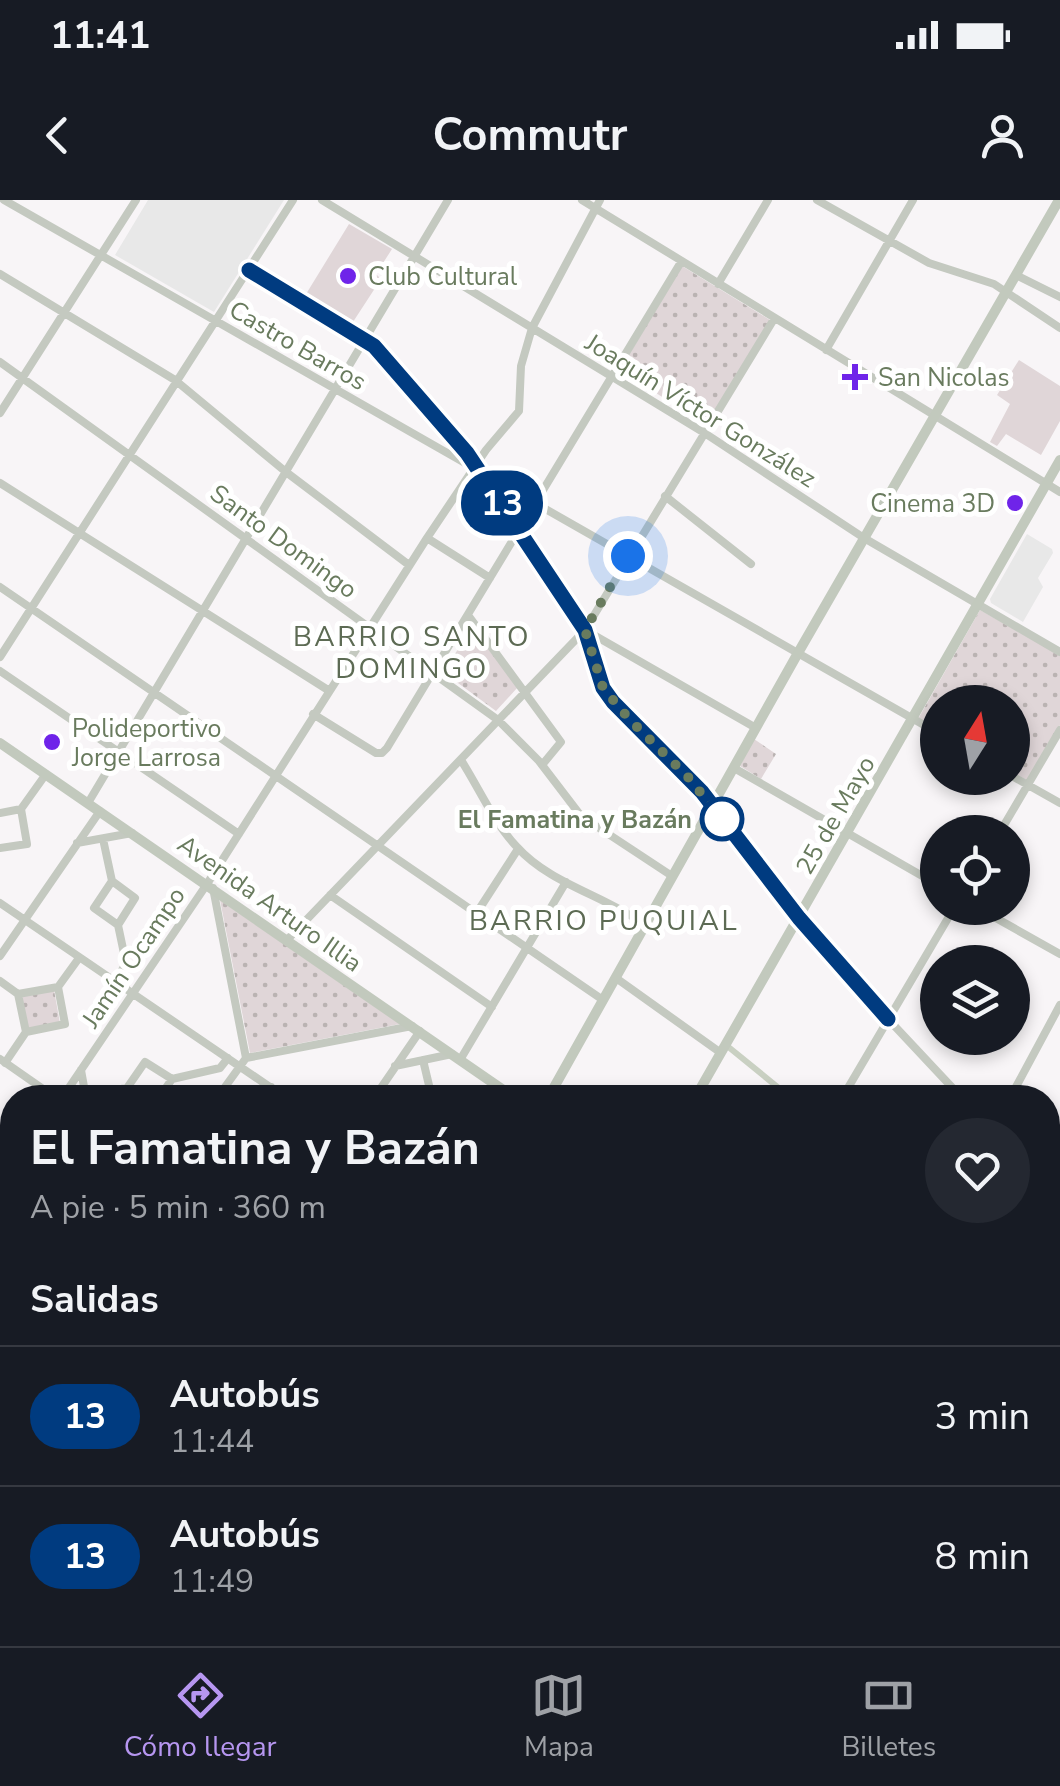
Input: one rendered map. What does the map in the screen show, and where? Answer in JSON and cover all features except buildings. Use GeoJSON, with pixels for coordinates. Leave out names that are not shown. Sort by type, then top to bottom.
{"type":"FeatureCollection","features":[{"type":"Feature","properties":{"kind":"main road"},"geometry":{"type":"LineString","coordinates":[[555,1085],[1059,200]]}},
{"type":"Feature","properties":{"kind":"main road","name":"25 de Mayo"},"geometry":{"type":"LineString","coordinates":[[702,1085],[1060,460]]}},
{"type":"Feature","properties":{"kind":"main road","name":"Avenida Arturo Illia"},"geometry":{"type":"LineString","coordinates":[[0,743],[497,1085]]}},
{"type":"Feature","properties":{"kind":"street","name":"Castro Barros"},"geometry":{"type":"LineString","coordinates":[[4,200],[920,724]]}},
{"type":"Feature","properties":{"kind":"street"},"geometry":{"type":"LineString","coordinates":[[0,413],[136,200]]}},
{"type":"Feature","properties":{"kind":"street"},"geometry":{"type":"LineString","coordinates":[[0,657],[293,200]]}},
{"type":"Feature","properties":{"kind":"street","name":"Joaquín Víctor González"},"geometry":{"type":"LineString","coordinates":[[322,200],[703,432],[864,538],[1060,652]]}},
{"type":"Feature","properties":{"kind":"street"},"geometry":{"type":"LineString","coordinates":[[88,803],[448,200]]}},
{"type":"Feature","properties":{"kind":"street"},"geometry":{"type":"LineString","coordinates":[[582,200],[598,204],[681,262],[1060,492]]}},
{"type":"Feature","properties":{"kind":"street"},"geometry":{"type":"LineString","coordinates":[[718,284],[768,200]]}},
{"type":"Feature","properties":{"kind":"street"},"geometry":{"type":"LineString","coordinates":[[817,200],[835,204],[889,241],[929,262],[984,280],[1060,328]]}},
{"type":"Feature","properties":{"kind":"street"},"geometry":{"type":"LineString","coordinates":[[826,350],[913,200]]}},
{"type":"Feature","properties":{"kind":"street","name":"Jamín Ocampo"},"geometry":{"type":"LineString","coordinates":[[69,1085],[210,886],[328,690],[427,538],[521,406],[521,366],[532,328],[598,204]]}},
{"type":"Feature","properties":{"kind":"street"},"geometry":{"type":"LineString","coordinates":[[313,714],[382,753],[681,262]]}},
{"type":"Feature","properties":{"kind":"street"},"geometry":{"type":"LineString","coordinates":[[249,270],[365,339],[467,453],[585,630],[603,688],[712,805],[799,918],[950,1085]]}},
{"type":"Feature","properties":{"kind":"street"},"geometry":{"type":"LineString","coordinates":[[0,274],[175,380],[286,472],[409,565]]}},
{"type":"Feature","properties":{"kind":"street"},"geometry":{"type":"LineString","coordinates":[[1016,275],[1060,297]]}},
{"type":"Feature","properties":{"kind":"street"},"geometry":{"type":"LineString","coordinates":[[288,939],[585,630],[774,319]]}},
{"type":"Feature","properties":{"kind":"street","name":"Santo Domingo"},"geometry":{"type":"LineString","coordinates":[[0,362],[498,720],[542,766],[581,816],[672,876]]}},
{"type":"Feature","properties":{"kind":"street"},"geometry":{"type":"LineString","coordinates":[[0,483],[328,690]]}},
{"type":"Feature","properties":{"kind":"street"},"geometry":{"type":"LineString","coordinates":[[666,496],[751,564]]}},
{"type":"Feature","properties":{"kind":"street"},"geometry":{"type":"LineString","coordinates":[[427,538],[490,578]]}},
{"type":"Feature","properties":{"kind":"street"},"geometry":{"type":"LineString","coordinates":[[0,587],[603,1000]]}},
{"type":"Feature","properties":{"kind":"street"},"geometry":{"type":"LineString","coordinates":[[468,615],[561,742],[542,766]]}},
{"type":"Feature","properties":{"kind":"street"},"geometry":{"type":"LineString","coordinates":[[585,630],[756,728]]}},
{"type":"Feature","properties":{"kind":"street"},"geometry":{"type":"LineString","coordinates":[[0,671],[239,834]]}},
{"type":"Feature","properties":{"kind":"street"},"geometry":{"type":"LineString","coordinates":[[1030,783],[1060,730]]}},
{"type":"Feature","properties":{"kind":"street"},"geometry":{"type":"LineString","coordinates":[[461,760],[518,849],[566,882],[645,926]]}},
{"type":"Feature","properties":{"kind":"street"},"geometry":{"type":"LineString","coordinates":[[734,768],[920,874]]}},
{"type":"Feature","properties":{"kind":"street"},"geometry":{"type":"LineString","coordinates":[[0,848],[27,844],[22,810],[46,774]]}},
{"type":"Feature","properties":{"kind":"street"},"geometry":{"type":"LineString","coordinates":[[1030,786],[1060,803]]}},
{"type":"Feature","properties":{"kind":"street"},"geometry":{"type":"LineString","coordinates":[[0,813],[22,810]]}},
{"type":"Feature","properties":{"kind":"street"},"geometry":{"type":"LineString","coordinates":[[0,956],[100,811]]}},
{"type":"Feature","properties":{"kind":"street"},"geometry":{"type":"LineString","coordinates":[[77,843],[132,833]]}},
{"type":"Feature","properties":{"kind":"street"},"geometry":{"type":"LineString","coordinates":[[103,840],[112,881],[135,898],[118,925]]}},
{"type":"Feature","properties":{"kind":"street"},"geometry":{"type":"LineString","coordinates":[[476,914],[518,849]]}},
{"type":"Feature","properties":{"kind":"street"},"geometry":{"type":"LineString","coordinates":[[112,881],[94,908],[118,925],[126,963],[116,981]]}},
{"type":"Feature","properties":{"kind":"street"},"geometry":{"type":"LineString","coordinates":[[396,1066],[456,1057],[492,1006],[566,882]]}},
{"type":"Feature","properties":{"kind":"street"},"geometry":{"type":"LineString","coordinates":[[210,886],[243,1062],[268,1085]]}},
{"type":"Feature","properties":{"kind":"street"},"geometry":{"type":"LineString","coordinates":[[330,895],[492,1006]]}},
{"type":"Feature","properties":{"kind":"street"},"geometry":{"type":"LineString","coordinates":[[0,903],[228,1058],[243,1062],[416,1029]]}},
{"type":"Feature","properties":{"kind":"street"},"geometry":{"type":"LineString","coordinates":[[850,1085],[944,925]]}},
{"type":"Feature","properties":{"kind":"street"},"geometry":{"type":"LineString","coordinates":[[1008,925],[1060,954]]}},
{"type":"Feature","properties":{"kind":"street"},"geometry":{"type":"LineString","coordinates":[[18,994],[58,987],[79,958]]}},
{"type":"Feature","properties":{"kind":"street"},"geometry":{"type":"LineString","coordinates":[[616,978],[721,1052]]}},
{"type":"Feature","properties":{"kind":"street"},"geometry":{"type":"LineString","coordinates":[[0,981],[18,994],[26,1032]]}},
{"type":"Feature","properties":{"kind":"street"},"geometry":{"type":"LineString","coordinates":[[39,1085],[3,1061],[26,1032],[65,1024],[58,987]]}},
{"type":"Feature","properties":{"kind":"street"},"geometry":{"type":"LineString","coordinates":[[1017,1085],[1060,1005]]}},
{"type":"Feature","properties":{"kind":"street"},"geometry":{"type":"LineString","coordinates":[[383,1085],[416,1029]]}},
{"type":"Feature","properties":{"kind":"street"},"geometry":{"type":"LineString","coordinates":[[168,1085],[172,1079],[220,1068],[228,1058]]}},
{"type":"Feature","properties":{"kind":"street"},"geometry":{"type":"LineString","coordinates":[[423,1060],[429,1085]]}},
{"type":"Feature","properties":{"kind":"street"},"geometry":{"type":"LineString","coordinates":[[129,1085],[145,1062],[172,1079]]}},
{"type":"Feature","properties":{"kind":"street"},"geometry":{"type":"LineString","coordinates":[[226,1085],[243,1062]]}},
{"type":"Feature","properties":{"kind":"street"},"geometry":{"type":"LineString","coordinates":[[81,1070],[84,1085]]}},
{"type":"Feature","properties":{"kind":"shaded area"},"geometry":{"type":"Polygon","coordinates":[[[148,200],[284,200],[214,312],[115,255],[148,200]]]}},
{"type":"Feature","properties":{"kind":"shaded area","name":"Club Cultural"},"geometry":{"type":"Polygon","coordinates":[[[349,224],[392,249],[376,274],[381,279],[351,325],[303,299],[349,224]]]}},
{"type":"Feature","properties":{"kind":"shaded area"},"geometry":{"type":"Polygon","coordinates":[[[682,266],[770,320],[706,425],[620,370],[682,266]]]}},
{"type":"Feature","properties":{"kind":"shaded area"},"geometry":{"type":"Polygon","coordinates":[[[1019,360],[1060,386],[1060,421],[1041,455],[1006,434],[997,446],[990,442],[1010,404],[997,395],[1019,360]]]}},
{"type":"Feature","properties":{"kind":"shaded area"},"geometry":{"type":"Polygon","coordinates":[[[1027,534],[1053,553],[1038,578],[1043,587],[1023,622],[990,599],[1027,534]]]}},
{"type":"Feature","properties":{"kind":"shaded area"},"geometry":{"type":"Polygon","coordinates":[[[980,610],[1060,655],[1060,725],[1030,778],[1030,685],[937,685],[980,610]]]}},
{"type":"Feature","properties":{"kind":"shaded area"},"geometry":{"type":"Polygon","coordinates":[[[472,628],[518,687],[496,711],[443,672],[472,628]]]}},
{"type":"Feature","properties":{"kind":"shaded area"},"geometry":{"type":"Polygon","coordinates":[[[754,739],[776,754],[761,779],[740,766],[754,739]]]}},
{"type":"Feature","properties":{"kind":"shaded area"},"geometry":{"type":"Polygon","coordinates":[[[220,900],[400,1024],[250,1053],[220,900]]]}},
{"type":"Feature","properties":{"kind":"shaded area"},"geometry":{"type":"Polygon","coordinates":[[[54,990],[60,1023],[28,1029],[22,996],[54,990]]]}},
{"type":"Feature","properties":{"kind":"waterway"},"geometry":{"type":"LineString","coordinates":[[726,1045],[775,1085]]}},
{"type":"Feature","properties":{"kind":"bus line","name":"13"},"geometry":{"type":"LineString","coordinates":[[249,270],[374,346],[467,453],[585,630],[603,688],[613,702],[702,792],[799,918],[888,1019]]}},
{"type":"Feature","properties":{"kind":"place","name":"Club Cultural"},"geometry":{"type":"Point","coordinates":[348,276]}},
{"type":"Feature","properties":{"kind":"place","name":"San Nicolas"},"geometry":{"type":"Point","coordinates":[855,377]}},
{"type":"Feature","properties":{"kind":"place","name":"Cinema 3D"},"geometry":{"type":"Point","coordinates":[1015,503]}},
{"type":"Feature","properties":{"kind":"place","name":"Polideportivo Jorge Larrosa"},"geometry":{"type":"Point","coordinates":[52,742]}},
{"type":"Feature","properties":{"kind":"place","name":"El Famatina y Bazán"},"geometry":{"type":"Point","coordinates":[722,819]}},
{"type":"Feature","properties":{"kind":"district","name":"BARRIO SANTO DOMINGO"},"geometry":{"type":"Point","coordinates":[412,652]}},
{"type":"Feature","properties":{"kind":"district","name":"BARRIO PUQUIAL"},"geometry":{"type":"Point","coordinates":[604,920]}},
{"type":"Feature","properties":{"kind":"route"},"geometry":{"type":"LineString","coordinates":[[628,556],[585,630],[603,688],[702,792],[726,824],[722,819]]}}]}
